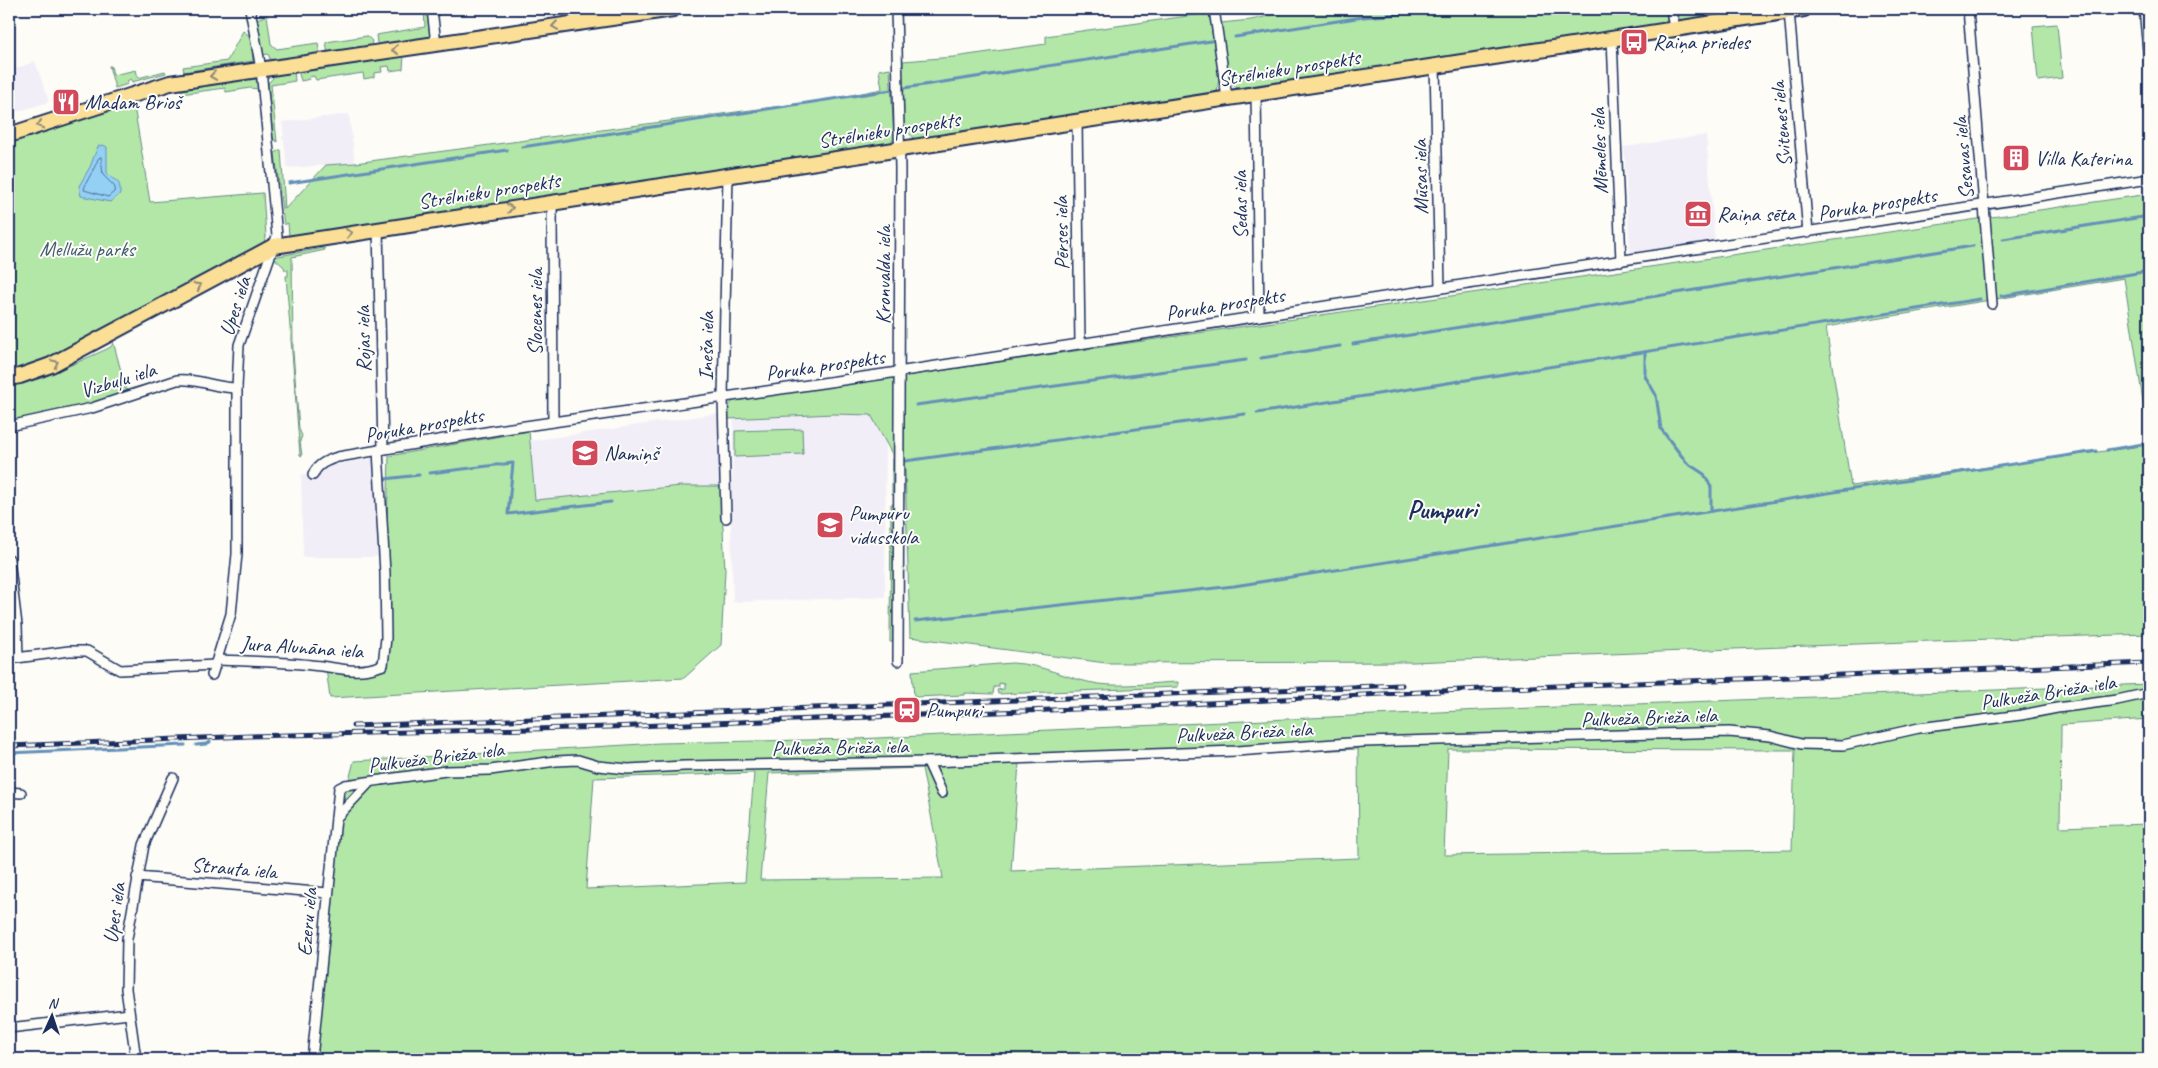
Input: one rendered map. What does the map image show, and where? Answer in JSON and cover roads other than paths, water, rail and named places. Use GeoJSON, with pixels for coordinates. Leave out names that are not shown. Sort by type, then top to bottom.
{"type":"FeatureCollection","features":[{"type":"Feature","properties":{"kind":"main road"},"geometry":{"type":"LineString","coordinates":[[9,135],[170,83],[673,9]]}},
{"type":"Feature","properties":{"kind":"main road","name":"Strēlnieku prospekts"},"geometry":{"type":"LineString","coordinates":[[9,378],[51,365],[274,246],[378,228],[1804,9]]}},
{"type":"Feature","properties":{"kind":"street","name":"Upes iela"},"geometry":{"type":"LineString","coordinates":[[212,675],[231,614],[237,554],[238,353],[241,336],[277,236],[261,69],[250,9]]}},
{"type":"Feature","properties":{"kind":"street"},"geometry":{"type":"LineString","coordinates":[[432,9],[436,44]]}},
{"type":"Feature","properties":{"kind":"street"},"geometry":{"type":"LineString","coordinates":[[574,9],[576,23]]}},
{"type":"Feature","properties":{"kind":"street","name":"Kronvalda iela"},"geometry":{"type":"LineString","coordinates":[[896,9],[900,148],[898,662]]}},
{"type":"Feature","properties":{"kind":"street"},"geometry":{"type":"LineString","coordinates":[[1214,9],[1227,98]]}},
{"type":"Feature","properties":{"kind":"street"},"geometry":{"type":"LineString","coordinates":[[1671,9],[1674,29]]}},
{"type":"Feature","properties":{"kind":"street","name":"Sesavas iela"},"geometry":{"type":"LineString","coordinates":[[1968,9],[1992,304]]}},
{"type":"Feature","properties":{"kind":"street"},"geometry":{"type":"LineString","coordinates":[[2144,9],[2149,61]]}},
{"type":"Feature","properties":{"kind":"street","name":"Svitenes iela"},"geometry":{"type":"LineString","coordinates":[[1789,11],[1808,233]]}},
{"type":"Feature","properties":{"kind":"street","name":"Mēmeles iela"},"geometry":{"type":"LineString","coordinates":[[1612,38],[1621,261]]}},
{"type":"Feature","properties":{"kind":"street","name":"Mūsas iela"},"geometry":{"type":"LineString","coordinates":[[1435,66],[1440,288]]}},
{"type":"Feature","properties":{"kind":"street","name":"Sedas iela"},"geometry":{"type":"LineString","coordinates":[[1256,93],[1259,316]]}},
{"type":"Feature","properties":{"kind":"street","name":"Pērses iela"},"geometry":{"type":"LineString","coordinates":[[1077,121],[1080,344]]}},
{"type":"Feature","properties":{"kind":"street","name":"Ineša iela"},"geometry":{"type":"LineString","coordinates":[[726,518],[723,397],[728,175]]}},
{"type":"Feature","properties":{"kind":"street","name":"Poruka prospekts"},"geometry":{"type":"LineString","coordinates":[[313,475],[316,468],[329,460],[553,422],[900,372],[1985,206],[2149,179]]}},
{"type":"Feature","properties":{"kind":"street","name":"Slocenes iela"},"geometry":{"type":"LineString","coordinates":[[552,202],[553,422]]}},
{"type":"Feature","properties":{"kind":"street","name":"Rojas iela"},"geometry":{"type":"LineString","coordinates":[[378,228],[380,450],[386,638],[383,665]]}},
{"type":"Feature","properties":{"kind":"street","name":"Vizbuļu iela"},"geometry":{"type":"LineString","coordinates":[[9,426],[92,408],[177,380],[189,379],[226,388],[237,388]]}},
{"type":"Feature","properties":{"kind":"street"},"geometry":{"type":"LineString","coordinates":[[9,559],[17,625],[18,658]]}},
{"type":"Feature","properties":{"kind":"street","name":"Jura Alunāna iela"},"geometry":{"type":"LineString","coordinates":[[9,659],[69,651],[87,651],[120,670],[217,662],[313,665],[340,670],[367,671],[383,665]]}},
{"type":"Feature","properties":{"kind":"street","name":"Pulkveža Brieža iela"},"geometry":{"type":"LineString","coordinates":[[338,788],[345,785],[368,784],[384,779],[446,771],[490,770],[556,760],[578,760],[598,766],[628,769],[684,766],[928,762],[1237,751],[1372,742],[1729,732],[1770,736],[1801,744],[1843,745],[1919,728],[2021,715],[2149,693]]}},
{"type":"Feature","properties":{"kind":"street"},"geometry":{"type":"LineString","coordinates":[[928,762],[942,793]]}},
{"type":"Feature","properties":{"kind":"street","name":"Upes iela"},"geometry":{"type":"LineString","coordinates":[[136,1059],[125,969],[127,939],[144,845],[174,778]]}},
{"type":"Feature","properties":{"kind":"street"},"geometry":{"type":"LineString","coordinates":[[335,818],[368,784]]}},
{"type":"Feature","properties":{"kind":"street","name":"Ezeru iela"},"geometry":{"type":"LineString","coordinates":[[312,1059],[338,788]]}},
{"type":"Feature","properties":{"kind":"street"},"geometry":{"type":"LineString","coordinates":[[9,792],[21,793]]}},
{"type":"Feature","properties":{"kind":"street","name":"Strauta iela"},"geometry":{"type":"LineString","coordinates":[[137,877],[328,893]]}},
{"type":"Feature","properties":{"kind":"street"},"geometry":{"type":"LineString","coordinates":[[9,1028],[129,1014]]}},
{"type":"Feature","properties":{"kind":"water"},"geometry":{"type":"Polygon","coordinates":[[[103,145],[107,147],[107,173],[120,185],[120,194],[110,202],[81,196],[79,186],[90,167],[98,146],[103,145]]]}},
{"type":"Feature","properties":{"kind":"waterway"},"geometry":{"type":"LineString","coordinates":[[1235,37],[1363,17],[1466,9]]}},
{"type":"Feature","properties":{"kind":"waterway"},"geometry":{"type":"LineString","coordinates":[[904,88],[1211,41]]}},
{"type":"Feature","properties":{"kind":"waterway"},"geometry":{"type":"LineString","coordinates":[[522,147],[891,90]]}},
{"type":"Feature","properties":{"kind":"waterway"},"geometry":{"type":"LineString","coordinates":[[289,183],[507,150]]}},
{"type":"Feature","properties":{"kind":"waterway"},"geometry":{"type":"LineString","coordinates":[[2003,239],[2149,216]]}},
{"type":"Feature","properties":{"kind":"waterway"},"geometry":{"type":"LineString","coordinates":[[1353,344],[1973,246]]}},
{"type":"Feature","properties":{"kind":"waterway"},"geometry":{"type":"LineString","coordinates":[[2001,296],[2149,271]]}},
{"type":"Feature","properties":{"kind":"waterway"},"geometry":{"type":"LineString","coordinates":[[1257,413],[1980,299]]}},
{"type":"Feature","properties":{"kind":"waterway"},"geometry":{"type":"LineString","coordinates":[[1261,358],[1340,346]]}},
{"type":"Feature","properties":{"kind":"waterway"},"geometry":{"type":"LineString","coordinates":[[1645,353],[1645,376],[1656,395],[1661,429],[1687,463],[1704,474],[1711,487],[1711,510]]}},
{"type":"Feature","properties":{"kind":"waterway"},"geometry":{"type":"LineString","coordinates":[[916,405],[1246,360]]}},
{"type":"Feature","properties":{"kind":"waterway"},"geometry":{"type":"LineString","coordinates":[[905,461],[1245,414]]}},
{"type":"Feature","properties":{"kind":"waterway"},"geometry":{"type":"LineString","coordinates":[[2107,450],[2149,443]]}},
{"type":"Feature","properties":{"kind":"waterway"},"geometry":{"type":"LineString","coordinates":[[915,621],[1234,586],[2096,451]]}},
{"type":"Feature","properties":{"kind":"waterway"},"geometry":{"type":"LineString","coordinates":[[430,473],[513,463],[508,514],[611,502]]}},
{"type":"Feature","properties":{"kind":"waterway"},"geometry":{"type":"LineString","coordinates":[[385,479],[419,475]]}},
{"type":"Feature","properties":{"kind":"waterway"},"geometry":{"type":"LineString","coordinates":[[196,745],[210,742]]}},
{"type":"Feature","properties":{"kind":"waterway"},"geometry":{"type":"LineString","coordinates":[[9,753],[185,745]]}},
{"type":"Feature","properties":{"kind":"railway"},"geometry":{"type":"LineString","coordinates":[[9,746],[250,736],[610,727],[1129,707],[1481,689],[2149,663]]}},
{"type":"Feature","properties":{"kind":"railway"},"geometry":{"type":"LineString","coordinates":[[353,726],[1402,685]]}},
{"type":"Feature","properties":{"kind":"place","name":"Raiņa priedes"},"geometry":{"type":"Point","coordinates":[1634,42]}},
{"type":"Feature","properties":{"kind":"place","name":"Madam Brioš"},"geometry":{"type":"Point","coordinates":[66,102]}},
{"type":"Feature","properties":{"kind":"place","name":"Villa Katerina"},"geometry":{"type":"Point","coordinates":[2016,158]}},
{"type":"Feature","properties":{"kind":"place","name":"Raiņa sēta"},"geometry":{"type":"Point","coordinates":[1698,214]}},
{"type":"Feature","properties":{"kind":"place","name":"Namiņš"},"geometry":{"type":"Point","coordinates":[585,453]}},
{"type":"Feature","properties":{"kind":"place","name":"Pumpuru vidusskola"},"geometry":{"type":"Point","coordinates":[830,525]}},
{"type":"Feature","properties":{"kind":"place","name":"Pumpuri"},"geometry":{"type":"Point","coordinates":[907,710]}},
{"type":"Feature","properties":{"kind":"district","name":"Pumpuri"},"geometry":{"type":"Point","coordinates":[1442,509]}},
{"type":"Feature","properties":{"kind":"park label","name":"Mellužu parks"},"geometry":{"type":"Point","coordinates":[87,249]}}]}
